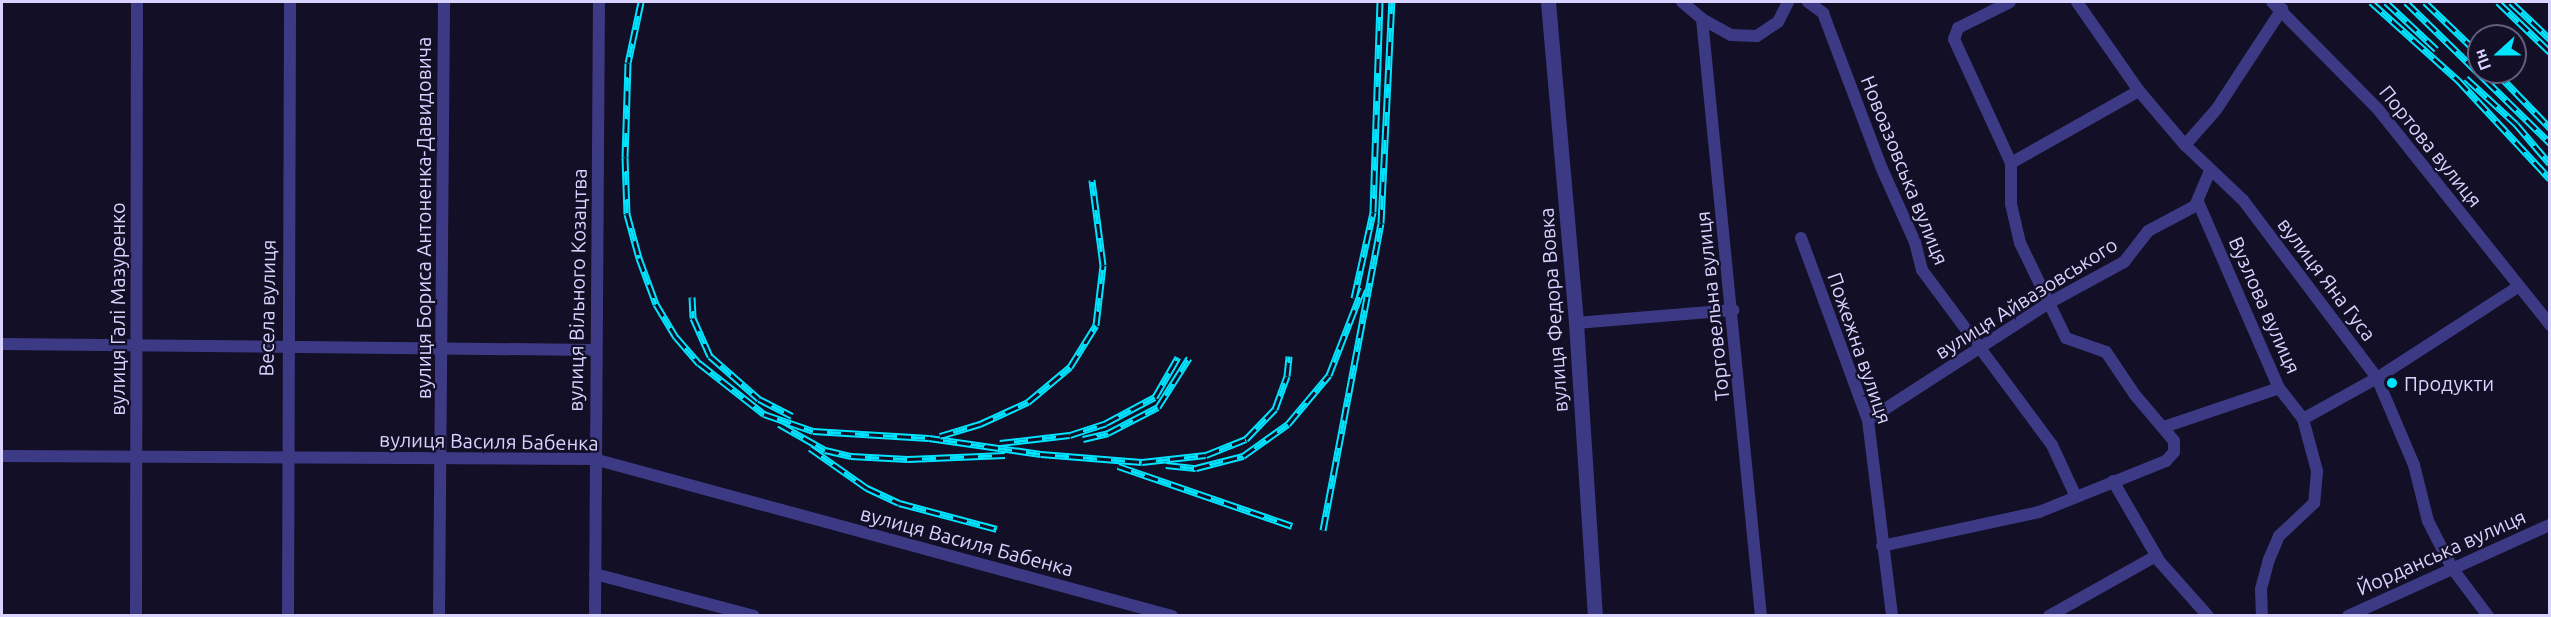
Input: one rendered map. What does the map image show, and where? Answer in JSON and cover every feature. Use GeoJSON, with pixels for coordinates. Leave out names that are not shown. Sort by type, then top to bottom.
{"type":"FeatureCollection","features":[{"type":"Feature","properties":{"kind":"street","name":"вулиця Галі Мазуренко"},"geometry":{"type":"LineString","coordinates":[[136,615],[137,2]]}},
{"type":"Feature","properties":{"kind":"street","name":"Весела вулиця"},"geometry":{"type":"LineString","coordinates":[[288,615],[286,347],[290,2]]}},
{"type":"Feature","properties":{"kind":"street","name":"вулиця Бориса Антоненка-Давидовича"},"geometry":{"type":"LineString","coordinates":[[439,615],[444,2]]}},
{"type":"Feature","properties":{"kind":"street","name":"вулиця Вільного Козацтва"},"geometry":{"type":"LineString","coordinates":[[595,615],[594,459],[599,2]]}},
{"type":"Feature","properties":{"kind":"street","name":"вулиця Федора Вовка"},"geometry":{"type":"LineString","coordinates":[[1548,2],[1576,323],[1592,615]]}},
{"type":"Feature","properties":{"kind":"street"},"geometry":{"type":"LineString","coordinates":[[1683,2],[1702,19],[1731,35],[1757,36],[1778,22],[1788,2]]}},
{"type":"Feature","properties":{"kind":"street","name":"Новоазовська вулиця"},"geometry":{"type":"LineString","coordinates":[[1808,2],[1823,13],[1882,169],[1915,242],[1922,270],[2052,445],[2076,497]]}},
{"type":"Feature","properties":{"kind":"street"},"geometry":{"type":"LineString","coordinates":[[1882,546],[2038,513],[2170,457],[2174,441],[2135,395],[2106,352],[2066,338],[2047,304],[2020,243],[2011,204],[2011,163],[1954,39],[1958,28],[2010,2]]}},
{"type":"Feature","properties":{"kind":"street","name":"вулиця Яна Гуса"},"geometry":{"type":"LineString","coordinates":[[2077,2],[2139,91],[2185,145],[2243,200],[2377,378],[2414,465],[2428,521],[2452,568],[2488,615]]}},
{"type":"Feature","properties":{"kind":"street"},"geometry":{"type":"LineString","coordinates":[[2185,145],[2216,110],[2277,5]]}},
{"type":"Feature","properties":{"kind":"street","name":"Портова вулиця"},"geometry":{"type":"LineString","coordinates":[[2277,5],[2377,108],[2550,325]]}},
{"type":"Feature","properties":{"kind":"street","name":"Торговельна вулиця"},"geometry":{"type":"LineString","coordinates":[[1702,19],[1761,615]]}},
{"type":"Feature","properties":{"kind":"street"},"geometry":{"type":"LineString","coordinates":[[2011,163],[2139,91]]}},
{"type":"Feature","properties":{"kind":"street"},"geometry":{"type":"LineString","coordinates":[[2198,202],[2210,170]]}},
{"type":"Feature","properties":{"kind":"street","name":"вулиця Айвазовського"},"geometry":{"type":"LineString","coordinates":[[1868,420],[2047,304],[2124,262],[2148,231],[2191,210],[2198,202]]}},
{"type":"Feature","properties":{"kind":"street","name":"Вузлова вулиця"},"geometry":{"type":"LineString","coordinates":[[2198,202],[2279,388],[2303,419],[2317,471],[2314,504],[2279,536],[2260,589],[2262,615]]}},
{"type":"Feature","properties":{"kind":"street","name":"Пожежна вулиця"},"geometry":{"type":"LineString","coordinates":[[1801,238],[1868,420],[1892,615]]}},
{"type":"Feature","properties":{"kind":"street"},"geometry":{"type":"LineString","coordinates":[[2303,419],[2377,378],[2519,286]]}},
{"type":"Feature","properties":{"kind":"street"},"geometry":{"type":"LineString","coordinates":[[1576,323],[1732,310]]}},
{"type":"Feature","properties":{"kind":"street"},"geometry":{"type":"LineString","coordinates":[[2,344],[596,350]]}},
{"type":"Feature","properties":{"kind":"street"},"geometry":{"type":"LineString","coordinates":[[2164,427],[2279,388]]}},
{"type":"Feature","properties":{"kind":"street","name":"вулиця Василя Бабенка"},"geometry":{"type":"LineString","coordinates":[[2,456],[594,459],[1172,615]]}},
{"type":"Feature","properties":{"kind":"street"},"geometry":{"type":"LineString","coordinates":[[2113,481],[2156,556],[2208,615]]}},
{"type":"Feature","properties":{"kind":"street","name":"Йорданська вулиця"},"geometry":{"type":"LineString","coordinates":[[2348,615],[2550,525]]}},
{"type":"Feature","properties":{"kind":"street"},"geometry":{"type":"LineString","coordinates":[[2049,615],[2156,556]]}},
{"type":"Feature","properties":{"kind":"street"},"geometry":{"type":"LineString","coordinates":[[595,574],[754,615]]}},
{"type":"Feature","properties":{"kind":"railway"},"geometry":{"type":"LineString","coordinates":[[641,2],[628,63],[625,157],[627,214],[639,258],[656,304],[676,337],[699,363],[764,414],[813,431],[929,438],[1041,454],[1142,462],[1206,455],[1246,439],[1275,409],[1287,376],[1289,356]]}},
{"type":"Feature","properties":{"kind":"railway"},"geometry":{"type":"LineString","coordinates":[[1354,298],[1373,212],[1380,2]]}},
{"type":"Feature","properties":{"kind":"railway"},"geometry":{"type":"LineString","coordinates":[[1323,530],[1381,223],[1392,2]]}},
{"type":"Feature","properties":{"kind":"railway"},"geometry":{"type":"LineString","coordinates":[[2371,2],[2458,80],[2550,179]]}},
{"type":"Feature","properties":{"kind":"railway"},"geometry":{"type":"LineString","coordinates":[[2386,2],[2436,49]]}},
{"type":"Feature","properties":{"kind":"railway"},"geometry":{"type":"LineString","coordinates":[[2406,2],[2550,143]]}},
{"type":"Feature","properties":{"kind":"railway"},"geometry":{"type":"LineString","coordinates":[[2425,2],[2467,42]]}},
{"type":"Feature","properties":{"kind":"railway"},"geometry":{"type":"LineString","coordinates":[[2498,2],[2550,52]]}},
{"type":"Feature","properties":{"kind":"railway"},"geometry":{"type":"LineString","coordinates":[[2511,2],[2550,39]]}},
{"type":"Feature","properties":{"kind":"railway"},"geometry":{"type":"LineString","coordinates":[[2466,78],[2516,124],[2550,164]]}},
{"type":"Feature","properties":{"kind":"railway"},"geometry":{"type":"LineString","coordinates":[[2508,84],[2550,128]]}},
{"type":"Feature","properties":{"kind":"railway"},"geometry":{"type":"LineString","coordinates":[[940,436],[980,424],[1028,402],[1070,367],[1096,325],[1103,265],[1092,180]]}},
{"type":"Feature","properties":{"kind":"railway"},"geometry":{"type":"LineString","coordinates":[[1166,465],[1196,468],[1243,456],[1288,424],[1329,375],[1363,288]]}},
{"type":"Feature","properties":{"kind":"railway"},"geometry":{"type":"LineString","coordinates":[[692,297],[693,318],[710,356],[759,399],[792,416]]}},
{"type":"Feature","properties":{"kind":"railway"},"geometry":{"type":"LineString","coordinates":[[1000,443],[1070,435],[1106,423],[1155,397],[1178,357]]}},
{"type":"Feature","properties":{"kind":"railway"},"geometry":{"type":"LineString","coordinates":[[1083,439],[1108,433],[1158,407],[1189,358]]}},
{"type":"Feature","properties":{"kind":"railway"},"geometry":{"type":"LineString","coordinates":[[779,424],[825,450],[851,456],[908,459],[1005,455]]}},
{"type":"Feature","properties":{"kind":"railway"},"geometry":{"type":"LineString","coordinates":[[810,448],[867,488],[899,503],[997,529]]}},
{"type":"Feature","properties":{"kind":"railway"},"geometry":{"type":"LineString","coordinates":[[1118,466],[1292,526]]}},
{"type":"Feature","properties":{"kind":"place","name":"Продукти"},"geometry":{"type":"Point","coordinates":[2392,383]}}]}
